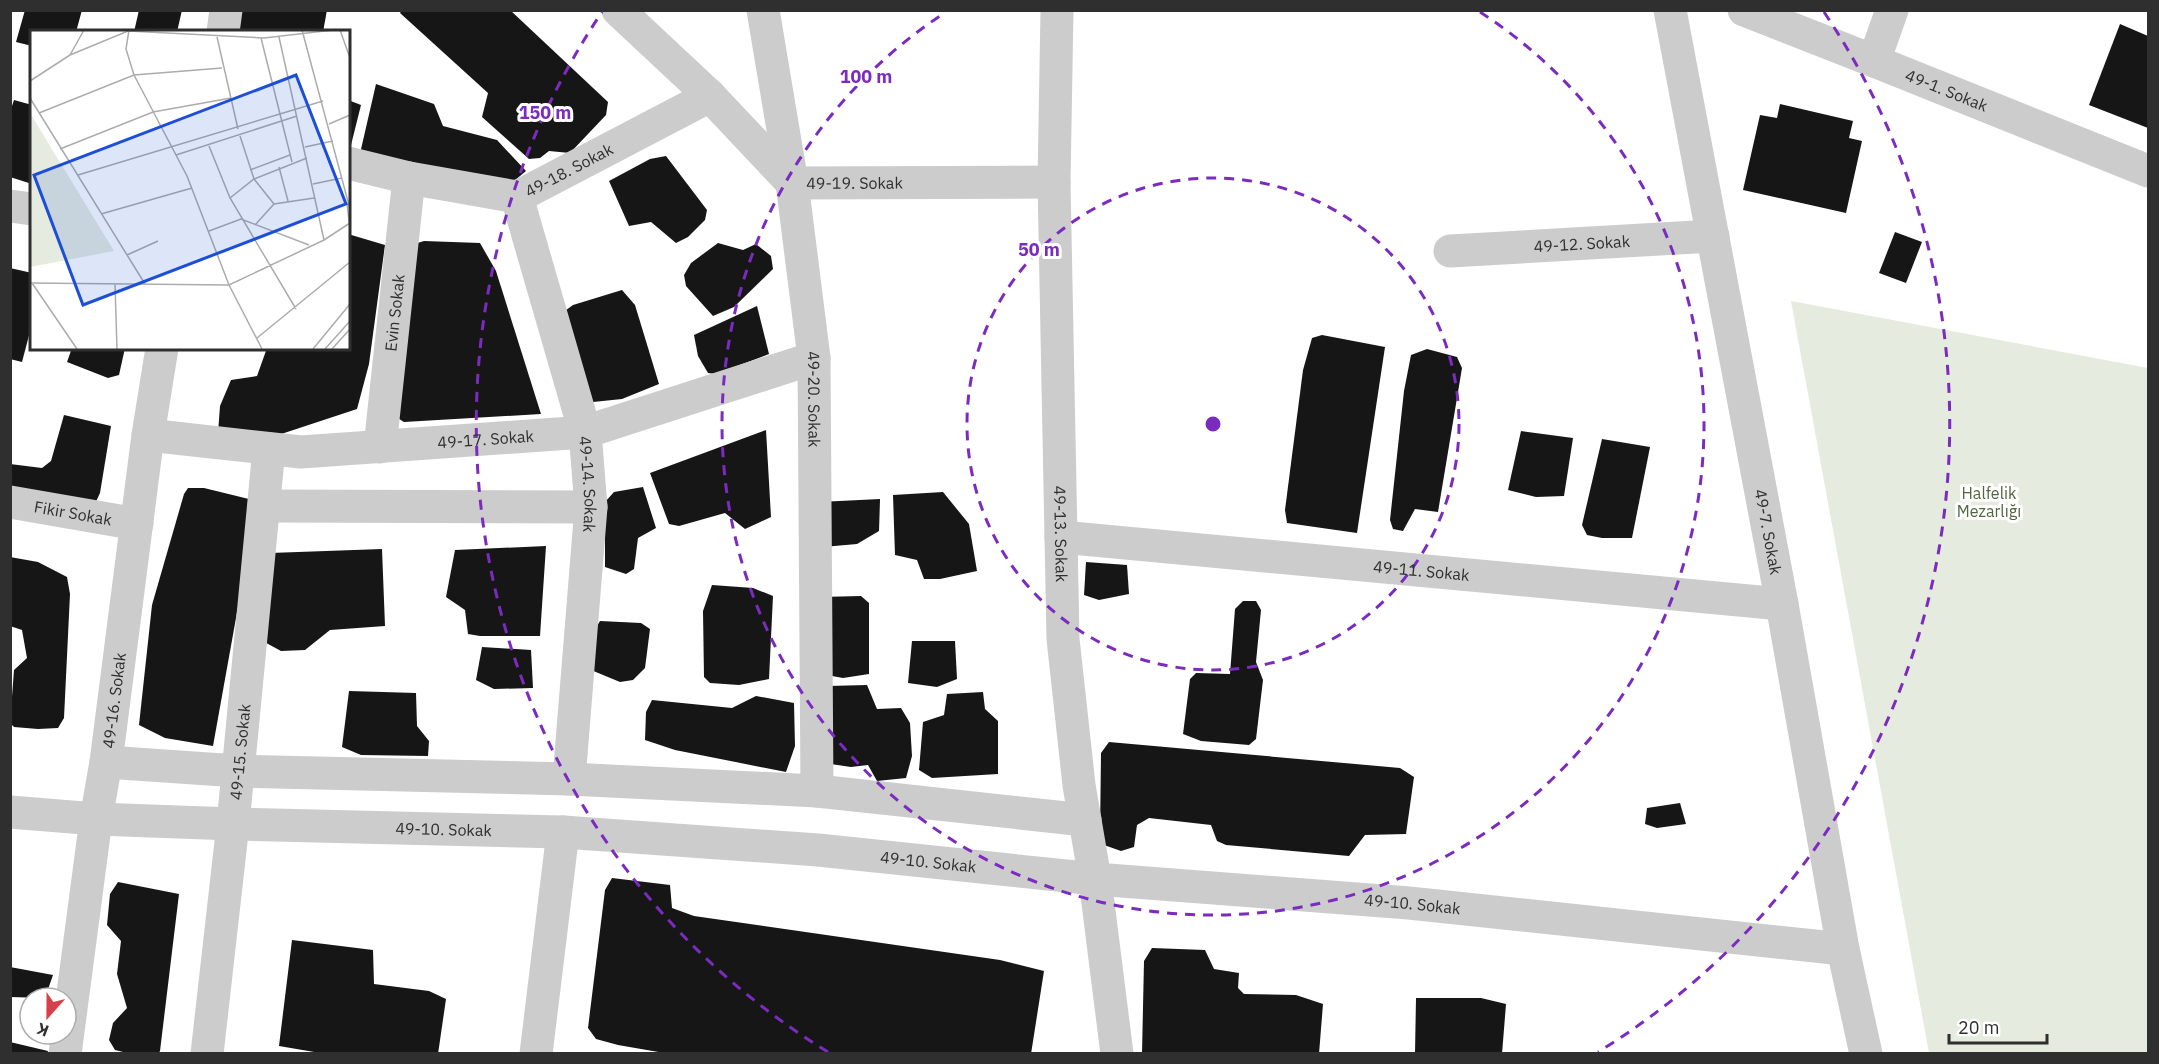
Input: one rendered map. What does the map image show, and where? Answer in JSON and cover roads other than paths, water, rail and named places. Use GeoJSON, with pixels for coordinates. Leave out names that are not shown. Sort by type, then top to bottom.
{"type":"FeatureCollection","features":[{"type":"Feature","properties":{"kind":"street"},"geometry":{"type":"LineString","coordinates":[[223,30],[226,10]]}},
{"type":"Feature","properties":{"kind":"street","name":"49-19. Sokak"},"geometry":{"type":"LineString","coordinates":[[618,10],[710,96],[792,183],[1054,182]]}},
{"type":"Feature","properties":{"kind":"street","name":"49-20. Sokak"},"geometry":{"type":"LineString","coordinates":[[763,10],[792,183],[814,358],[817,791]]}},
{"type":"Feature","properties":{"kind":"street","name":"49-13. Sokak"},"geometry":{"type":"LineString","coordinates":[[1057,10],[1054,182],[1063,639],[1079,785],[1095,879],[1117,1053]]}},
{"type":"Feature","properties":{"kind":"street","name":"49-7. Sokak"},"geometry":{"type":"LineString","coordinates":[[1670,10],[1782,604],[1843,950],[1866,1053]]}},
{"type":"Feature","properties":{"kind":"street","name":"49-1. Sokak"},"geometry":{"type":"LineString","coordinates":[[1744,10],[2148,171]]}},
{"type":"Feature","properties":{"kind":"street"},"geometry":{"type":"LineString","coordinates":[[1874,61],[1892,10]]}},
{"type":"Feature","properties":{"kind":"street","name":"49-18. Sokak"},"geometry":{"type":"LineString","coordinates":[[350,163],[409,178],[517,197],[710,96]]}},
{"type":"Feature","properties":{"kind":"street","name":"Evin Sokak"},"geometry":{"type":"LineString","coordinates":[[380,447],[409,178]]}},
{"type":"Feature","properties":{"kind":"street","name":"49-14. Sokak"},"geometry":{"type":"LineString","coordinates":[[517,197],[585,432],[591,507],[569,779]]}},
{"type":"Feature","properties":{"kind":"street"},"geometry":{"type":"LineString","coordinates":[[10,206],[30,209]]}},
{"type":"Feature","properties":{"kind":"street","name":"49-12. Sokak"},"geometry":{"type":"LineString","coordinates":[[1450,251],[1713,236]]}},
{"type":"Feature","properties":{"kind":"street","name":"49-16. Sokak"},"geometry":{"type":"LineString","coordinates":[[65,1053],[96,819],[106,762],[148,435],[162,350]]}},
{"type":"Feature","properties":{"kind":"street","name":"49-17. Sokak"},"geometry":{"type":"LineString","coordinates":[[148,435],[301,452],[585,432],[814,358]]}},
{"type":"Feature","properties":{"kind":"street","name":"49-15. Sokak"},"geometry":{"type":"LineString","coordinates":[[207,1053],[233,824],[269,449]]}},
{"type":"Feature","properties":{"kind":"street","name":"Fikir Sokak"},"geometry":{"type":"LineString","coordinates":[[10,502],[137,524]]}},
{"type":"Feature","properties":{"kind":"street"},"geometry":{"type":"LineString","coordinates":[[264,506],[591,507]]}},
{"type":"Feature","properties":{"kind":"street","name":"49-11. Sokak"},"geometry":{"type":"LineString","coordinates":[[1061,537],[1782,604]]}},
{"type":"Feature","properties":{"kind":"street"},"geometry":{"type":"LineString","coordinates":[[106,762],[238,771],[569,779],[817,791],[1085,820]]}},
{"type":"Feature","properties":{"kind":"street","name":"49-10. Sokak"},"geometry":{"type":"LineString","coordinates":[[10,812],[96,819],[233,824],[563,831],[818,850],[1095,879],[1409,903],[1843,950]]}},
{"type":"Feature","properties":{"kind":"street"},"geometry":{"type":"LineString","coordinates":[[536,1053],[563,831]]}},
{"type":"Feature","properties":{"kind":"park label","name":"Halfelik Mezarlığı"},"geometry":{"type":"Point","coordinates":[1989,502]}}]}
